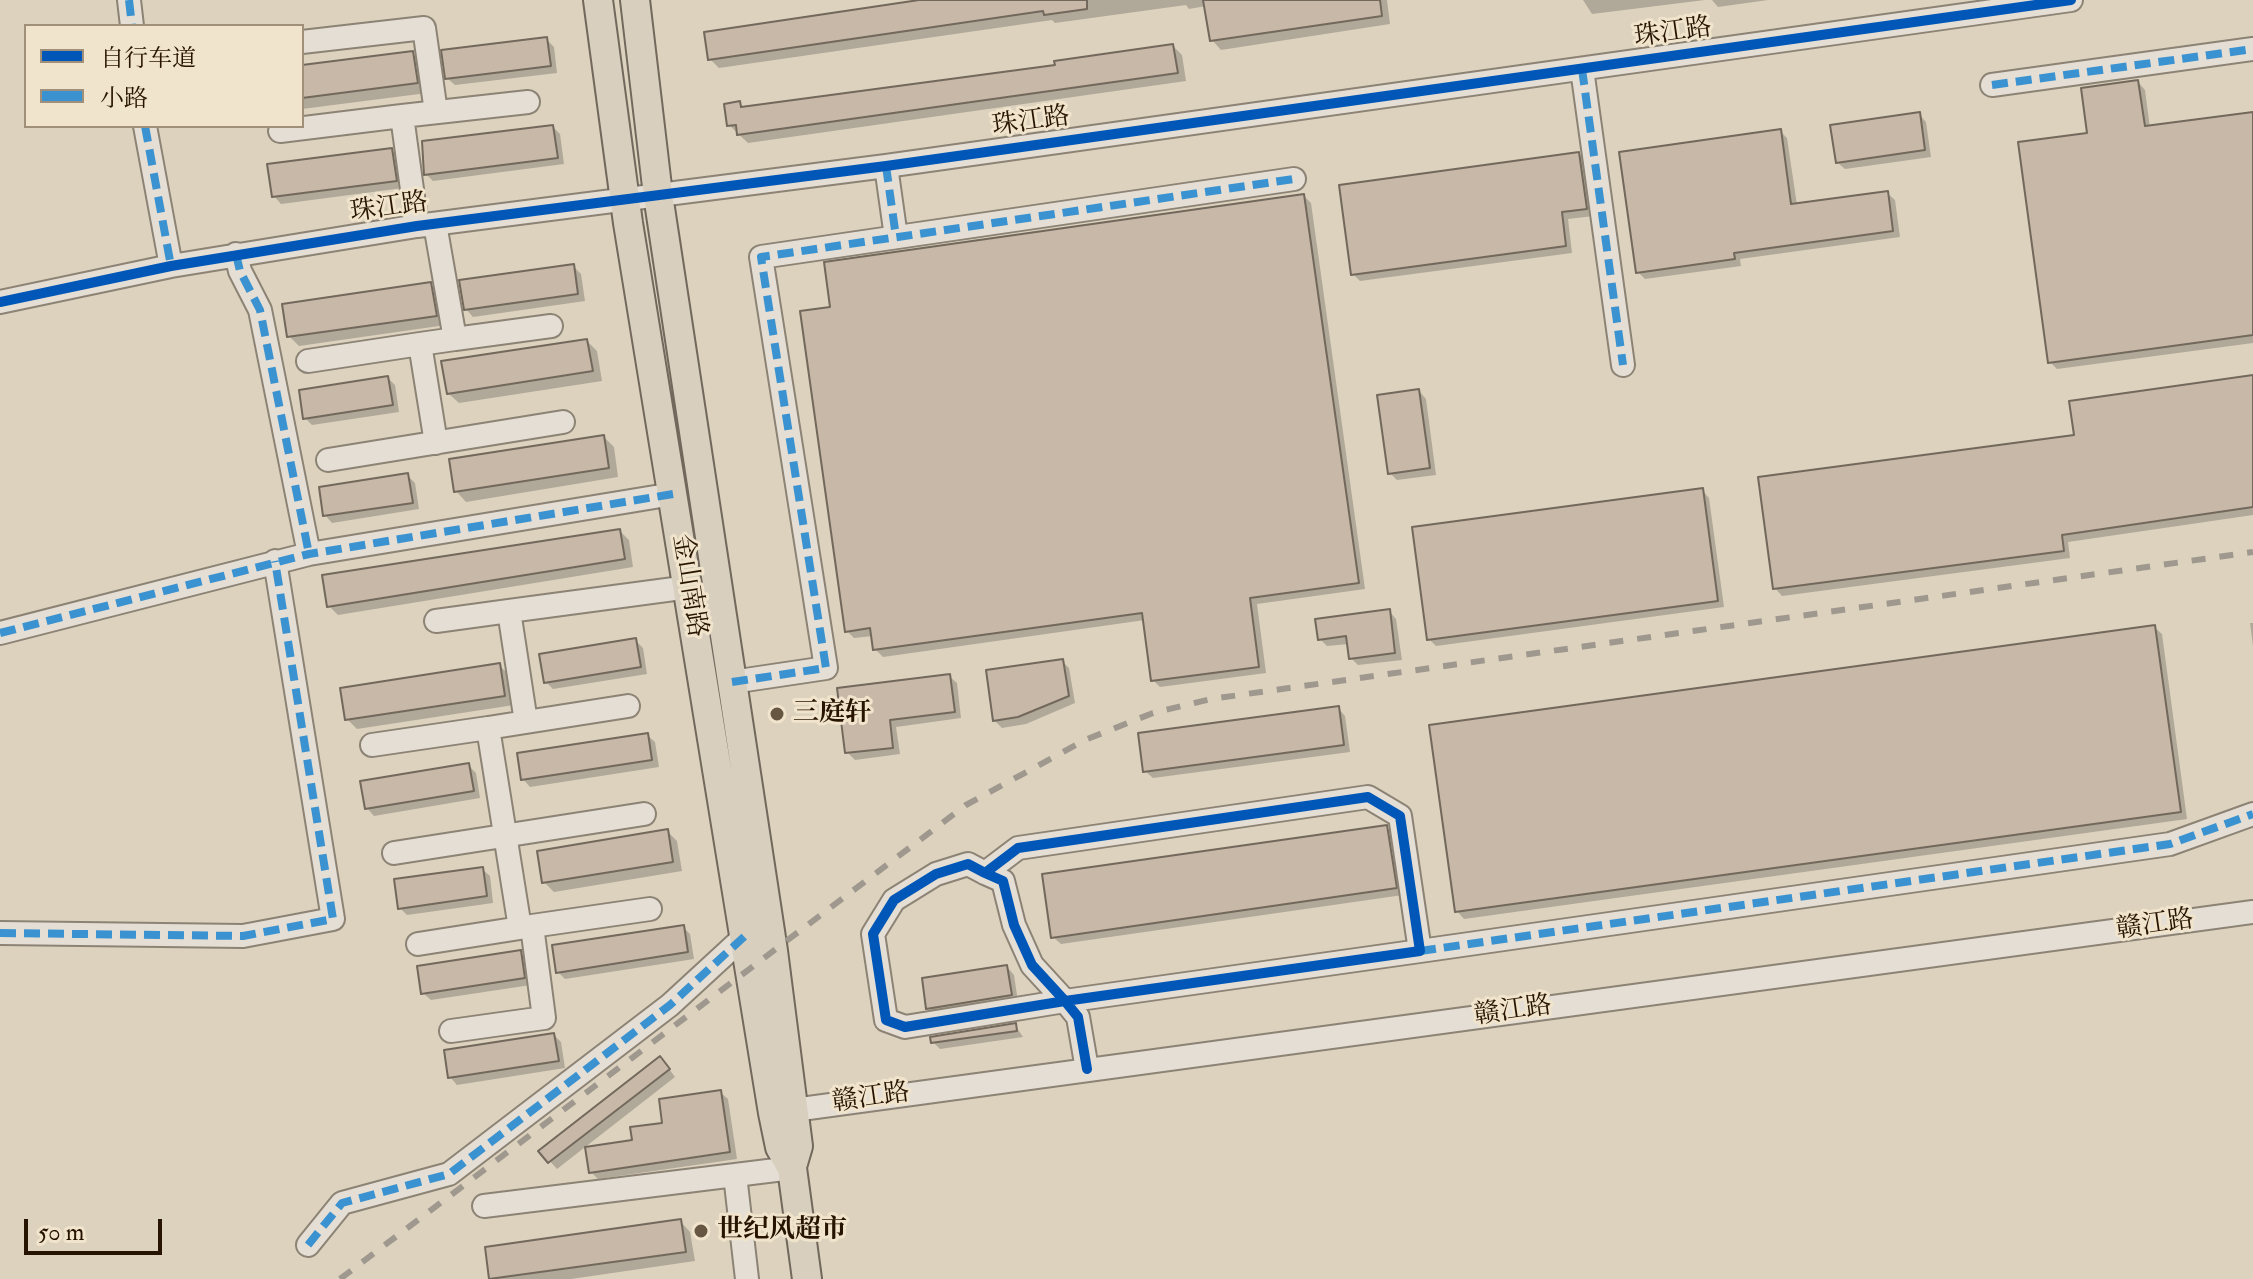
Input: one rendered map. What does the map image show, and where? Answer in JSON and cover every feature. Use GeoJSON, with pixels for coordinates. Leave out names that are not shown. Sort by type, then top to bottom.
{"type":"FeatureCollection","features":[{"type":"Feature","properties":{"kind":"main road","name":"金山南路"},"geometry":{"type":"LineString","coordinates":[[598,0],[626,199],[746,935],[784,1111],[798,1146],[792,1168],[807,1279]]}},
{"type":"Feature","properties":{"kind":"main road","name":"金山南路"},"geometry":{"type":"LineString","coordinates":[[635,0],[658,195],[732,682],[784,1111]]}},
{"type":"Feature","properties":{"kind":"street"},"geometry":{"type":"LineString","coordinates":[[129,0],[132,24]]}},
{"type":"Feature","properties":{"kind":"street","name":"珠江路"},"geometry":{"type":"LineString","coordinates":[[0,302],[236,254],[426,225],[886,166],[2071,0]]}},
{"type":"Feature","properties":{"kind":"street"},"geometry":{"type":"LineString","coordinates":[[304,42],[424,28],[436,112]]}},
{"type":"Feature","properties":{"kind":"street"},"geometry":{"type":"LineString","coordinates":[[1992,85],[2253,49]]}},
{"type":"Feature","properties":{"kind":"street"},"geometry":{"type":"LineString","coordinates":[[1582,69],[1623,365]]}},
{"type":"Feature","properties":{"kind":"street"},"geometry":{"type":"LineString","coordinates":[[280,131],[528,102]]}},
{"type":"Feature","properties":{"kind":"street"},"geometry":{"type":"LineString","coordinates":[[402,116],[455,339]]}},
{"type":"Feature","properties":{"kind":"street"},"geometry":{"type":"LineString","coordinates":[[145,128],[171,266]]}},
{"type":"Feature","properties":{"kind":"street"},"geometry":{"type":"LineString","coordinates":[[886,166],[896,237]]}},
{"type":"Feature","properties":{"kind":"street"},"geometry":{"type":"LineString","coordinates":[[732,682],[826,668],[761,257],[1294,179]]}},
{"type":"Feature","properties":{"kind":"street"},"geometry":{"type":"LineString","coordinates":[[236,254],[240,271],[260,310],[309,554]]}},
{"type":"Feature","properties":{"kind":"street"},"geometry":{"type":"LineString","coordinates":[[308,361],[551,326]]}},
{"type":"Feature","properties":{"kind":"street"},"geometry":{"type":"LineString","coordinates":[[420,344],[436,443]]}},
{"type":"Feature","properties":{"kind":"street"},"geometry":{"type":"LineString","coordinates":[[328,460],[563,422]]}},
{"type":"Feature","properties":{"kind":"street"},"geometry":{"type":"LineString","coordinates":[[0,633],[275,561],[673,494]]}},
{"type":"Feature","properties":{"kind":"street"},"geometry":{"type":"LineString","coordinates":[[0,933],[243,936],[333,919],[275,561]]}},
{"type":"Feature","properties":{"kind":"street"},"geometry":{"type":"LineString","coordinates":[[436,621],[689,587]]}},
{"type":"Feature","properties":{"kind":"street"},"geometry":{"type":"LineString","coordinates":[[509,611],[526,722]]}},
{"type":"Feature","properties":{"kind":"street"},"geometry":{"type":"LineString","coordinates":[[372,745],[628,706]]}},
{"type":"Feature","properties":{"kind":"street"},"geometry":{"type":"LineString","coordinates":[[451,1031],[544,1018],[505,836],[488,728]]}},
{"type":"Feature","properties":{"kind":"street"},"geometry":{"type":"LineString","coordinates":[[985,873],[1018,848],[1368,797],[1400,816],[1420,951]]}},
{"type":"Feature","properties":{"kind":"street"},"geometry":{"type":"LineString","coordinates":[[394,853],[644,814]]}},
{"type":"Feature","properties":{"kind":"street"},"geometry":{"type":"LineString","coordinates":[[1087,1069],[1078,1017],[1065,1001],[1032,965],[1014,925],[1003,881],[968,864],[936,874],[894,900],[873,934],[886,1020],[905,1027],[1065,1001],[2170,844],[2253,814]]}},
{"type":"Feature","properties":{"kind":"street"},"geometry":{"type":"LineString","coordinates":[[418,944],[650,909]]}},
{"type":"Feature","properties":{"kind":"street","name":"赣江路"},"geometry":{"type":"LineString","coordinates":[[784,1111],[2253,912]]}},
{"type":"Feature","properties":{"kind":"street"},"geometry":{"type":"LineString","coordinates":[[308,1245],[342,1203],[449,1174],[670,1005],[746,935]]}},
{"type":"Feature","properties":{"kind":"street"},"geometry":{"type":"LineString","coordinates":[[484,1206],[792,1168]]}},
{"type":"Feature","properties":{"kind":"street"},"geometry":{"type":"LineString","coordinates":[[735,1175],[747,1279]]}},
{"type":"Feature","properties":{"kind":"building"},"geometry":{"type":"Polygon","coordinates":[[[919,0],[1087,0],[1087,9],[1044,15],[1043,11],[708,60],[704,32],[919,0]]]}},
{"type":"Feature","properties":{"kind":"building"},"geometry":{"type":"Polygon","coordinates":[[[1203,0],[1380,0],[1382,16],[1210,41],[1203,0]]]}},
{"type":"Feature","properties":{"kind":"building"},"geometry":{"type":"Polygon","coordinates":[[[547,37],[551,66],[445,79],[441,50],[547,37]]]}},
{"type":"Feature","properties":{"kind":"building"},"geometry":{"type":"Polygon","coordinates":[[[1173,44],[1178,73],[737,135],[736,125],[727,126],[724,104],[740,101],[741,107],[1055,65],[1054,61],[1173,44]]]}},
{"type":"Feature","properties":{"kind":"building"},"geometry":{"type":"Polygon","coordinates":[[[413,51],[418,83],[304,98],[304,65],[413,51]]]}},
{"type":"Feature","properties":{"kind":"building"},"geometry":{"type":"Polygon","coordinates":[[[2138,80],[2145,126],[2253,112],[2253,335],[2048,363],[2018,142],[2087,133],[2081,88],[2138,80]]]}},
{"type":"Feature","properties":{"kind":"building"},"geometry":{"type":"Polygon","coordinates":[[[1920,112],[1925,150],[1836,163],[1830,125],[1920,112]]]}},
{"type":"Feature","properties":{"kind":"building"},"geometry":{"type":"Polygon","coordinates":[[[553,125],[558,158],[424,175],[422,141],[553,125]]]}},
{"type":"Feature","properties":{"kind":"building"},"geometry":{"type":"Polygon","coordinates":[[[1781,129],[1791,204],[1888,191],[1893,231],[1734,253],[1735,259],[1636,273],[1619,152],[1781,129]]]}},
{"type":"Feature","properties":{"kind":"building"},"geometry":{"type":"Polygon","coordinates":[[[392,148],[397,181],[272,197],[267,164],[392,148]]]}},
{"type":"Feature","properties":{"kind":"building"},"geometry":{"type":"Polygon","coordinates":[[[1579,152],[1587,209],[1562,212],[1566,246],[1351,275],[1339,185],[1579,152]]]}},
{"type":"Feature","properties":{"kind":"building"},"geometry":{"type":"Polygon","coordinates":[[[1304,194],[1359,583],[1250,598],[1259,667],[1151,681],[1142,613],[873,650],[870,628],[845,632],[800,311],[830,307],[824,262],[1304,194]]]}},
{"type":"Feature","properties":{"kind":"building"},"geometry":{"type":"Polygon","coordinates":[[[574,264],[578,294],[464,310],[459,280],[574,264]]]}},
{"type":"Feature","properties":{"kind":"building"},"geometry":{"type":"Polygon","coordinates":[[[431,282],[437,316],[287,337],[282,304],[431,282]]]}},
{"type":"Feature","properties":{"kind":"building"},"geometry":{"type":"Polygon","coordinates":[[[587,339],[593,371],[447,394],[441,361],[587,339]]]}},
{"type":"Feature","properties":{"kind":"building"},"geometry":{"type":"Polygon","coordinates":[[[2253,375],[2253,507],[2062,535],[2064,551],[1773,589],[1758,477],[2074,435],[2069,401],[2253,375]]]}},
{"type":"Feature","properties":{"kind":"building"},"geometry":{"type":"Polygon","coordinates":[[[388,376],[393,405],[303,419],[299,390],[388,376]]]}},
{"type":"Feature","properties":{"kind":"building"},"geometry":{"type":"Polygon","coordinates":[[[1419,389],[1430,468],[1388,474],[1377,395],[1419,389]]]}},
{"type":"Feature","properties":{"kind":"building"},"geometry":{"type":"Polygon","coordinates":[[[604,435],[609,468],[454,492],[449,459],[604,435]]]}},
{"type":"Feature","properties":{"kind":"building"},"geometry":{"type":"Polygon","coordinates":[[[408,473],[413,503],[323,516],[319,487],[408,473]]]}},
{"type":"Feature","properties":{"kind":"building"},"geometry":{"type":"Polygon","coordinates":[[[1703,488],[1718,601],[1427,640],[1412,527],[1703,488]]]}},
{"type":"Feature","properties":{"kind":"building"},"geometry":{"type":"Polygon","coordinates":[[[620,529],[625,559],[327,607],[322,575],[620,529]]]}},
{"type":"Feature","properties":{"kind":"building"},"geometry":{"type":"Polygon","coordinates":[[[1390,609],[1395,653],[1349,659],[1346,636],[1318,640],[1315,619],[1390,609]]]}},
{"type":"Feature","properties":{"kind":"building"},"geometry":{"type":"Polygon","coordinates":[[[2155,625],[2181,812],[1455,912],[1429,725],[2155,625]]]}},
{"type":"Feature","properties":{"kind":"building"},"geometry":{"type":"Polygon","coordinates":[[[636,638],[641,667],[544,683],[539,654],[636,638]]]}},
{"type":"Feature","properties":{"kind":"building"},"geometry":{"type":"Polygon","coordinates":[[[1063,659],[1069,696],[1018,717],[993,721],[986,670],[1063,659]]]}},
{"type":"Feature","properties":{"kind":"building"},"geometry":{"type":"Polygon","coordinates":[[[500,663],[505,696],[345,720],[340,688],[500,663]]]}},
{"type":"Feature","properties":{"kind":"building"},"geometry":{"type":"Polygon","coordinates":[[[950,674],[955,712],[890,720],[893,748],[845,753],[837,688],[950,674]]]}},
{"type":"Feature","properties":{"kind":"building"},"geometry":{"type":"Polygon","coordinates":[[[1339,706],[1344,745],[1143,772],[1138,733],[1339,706]]]}},
{"type":"Feature","properties":{"kind":"building"},"geometry":{"type":"Polygon","coordinates":[[[648,733],[652,760],[521,780],[517,753],[648,733]]]}},
{"type":"Feature","properties":{"kind":"building"},"geometry":{"type":"Polygon","coordinates":[[[469,763],[474,791],[365,809],[360,781],[469,763]]]}},
{"type":"Feature","properties":{"kind":"building"},"geometry":{"type":"Polygon","coordinates":[[[1387,825],[1397,888],[1051,938],[1042,874],[1387,825]]]}},
{"type":"Feature","properties":{"kind":"building"},"geometry":{"type":"Polygon","coordinates":[[[668,829],[673,862],[542,883],[537,851],[668,829]]]}},
{"type":"Feature","properties":{"kind":"building"},"geometry":{"type":"Polygon","coordinates":[[[483,867],[487,896],[398,909],[394,879],[483,867]]]}},
{"type":"Feature","properties":{"kind":"building"},"geometry":{"type":"Polygon","coordinates":[[[684,925],[688,952],[556,973],[552,945],[684,925]]]}},
{"type":"Feature","properties":{"kind":"building"},"geometry":{"type":"Polygon","coordinates":[[[521,950],[525,978],[421,994],[417,966],[521,950]]]}},
{"type":"Feature","properties":{"kind":"building"},"geometry":{"type":"Polygon","coordinates":[[[1007,965],[1012,995],[926,1009],[922,978],[1007,965]]]}},
{"type":"Feature","properties":{"kind":"building"},"geometry":{"type":"Polygon","coordinates":[[[1016,1023],[1017,1031],[931,1043],[930,1037],[1016,1023]]]}},
{"type":"Feature","properties":{"kind":"building"},"geometry":{"type":"Polygon","coordinates":[[[554,1033],[559,1061],[448,1078],[444,1050],[554,1033]]]}},
{"type":"Feature","properties":{"kind":"building"},"geometry":{"type":"Polygon","coordinates":[[[660,1056],[670,1069],[548,1163],[538,1151],[660,1056]]]}},
{"type":"Feature","properties":{"kind":"building"},"geometry":{"type":"Polygon","coordinates":[[[721,1090],[730,1152],[589,1173],[585,1147],[632,1140],[630,1127],[662,1123],[659,1099],[721,1090]]]}},
{"type":"Feature","properties":{"kind":"building"},"geometry":{"type":"Polygon","coordinates":[[[681,1219],[686,1252],[489,1279],[485,1247],[681,1219]]]}},
{"type":"Feature","properties":{"kind":"railway"},"geometry":{"type":"LineString","coordinates":[[340,1279],[966,805],[1085,740],[1153,713],[1211,699],[2253,552]]}},
{"type":"Feature","properties":{"kind":"marked path"},"geometry":{"type":"LineString","coordinates":[[129,0],[132,24]]}},
{"type":"Feature","properties":{"kind":"marked path"},"geometry":{"type":"LineString","coordinates":[[1992,85],[2253,49]]}},
{"type":"Feature","properties":{"kind":"marked path"},"geometry":{"type":"LineString","coordinates":[[1582,69],[1623,365]]}},
{"type":"Feature","properties":{"kind":"marked path"},"geometry":{"type":"LineString","coordinates":[[145,128],[171,266]]}},
{"type":"Feature","properties":{"kind":"marked path"},"geometry":{"type":"LineString","coordinates":[[886,166],[896,237]]}},
{"type":"Feature","properties":{"kind":"marked path"},"geometry":{"type":"LineString","coordinates":[[732,682],[826,668],[761,257],[1294,179]]}},
{"type":"Feature","properties":{"kind":"marked path"},"geometry":{"type":"LineString","coordinates":[[236,254],[240,271],[260,310],[309,554]]}},
{"type":"Feature","properties":{"kind":"marked path"},"geometry":{"type":"LineString","coordinates":[[0,633],[309,554],[673,494]]}},
{"type":"Feature","properties":{"kind":"marked path"},"geometry":{"type":"LineString","coordinates":[[0,933],[243,936],[333,919],[275,561]]}},
{"type":"Feature","properties":{"kind":"marked path"},"geometry":{"type":"LineString","coordinates":[[1420,951],[2170,844],[2253,814]]}},
{"type":"Feature","properties":{"kind":"marked path"},"geometry":{"type":"LineString","coordinates":[[308,1245],[342,1203],[449,1174],[670,1005],[746,935]]}},
{"type":"Feature","properties":{"kind":"cycle path"},"geometry":{"type":"LineString","coordinates":[[0,302],[171,266],[417,226],[886,166],[2071,0]]}},
{"type":"Feature","properties":{"kind":"cycle path"},"geometry":{"type":"LineString","coordinates":[[985,873],[1018,848],[1368,797],[1400,816],[1420,951],[1065,1001],[905,1027],[886,1020],[873,934],[894,900],[936,874],[968,864],[985,873],[1003,881],[1014,925],[1032,965],[1065,1001],[1078,1017],[1087,1069]]}},
{"type":"Feature","properties":{"kind":"place","name":"三庭轩"},"geometry":{"type":"Point","coordinates":[777,714]}},
{"type":"Feature","properties":{"kind":"place","name":"世纪风超市"},"geometry":{"type":"Point","coordinates":[701,1231]}}]}
